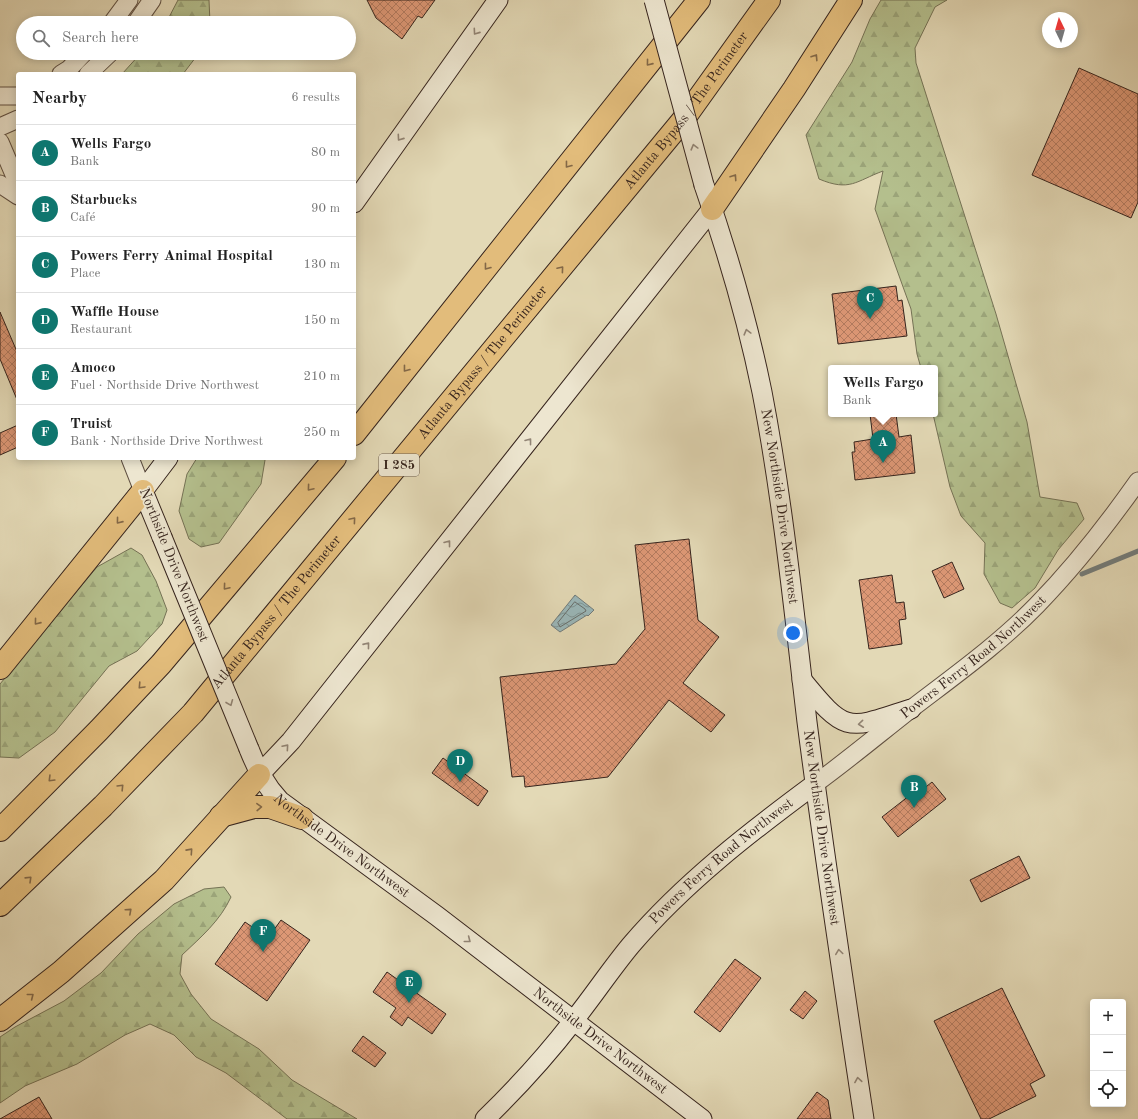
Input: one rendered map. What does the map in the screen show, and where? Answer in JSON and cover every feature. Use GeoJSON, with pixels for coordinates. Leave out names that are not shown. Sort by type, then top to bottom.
{"type":"FeatureCollection","features":[{"type":"Feature","properties":{"kind":"highway"},"geometry":{"type":"LineString","coordinates":[[356,431],[699,0]]}},
{"type":"Feature","properties":{"kind":"highway","name":"Atlanta Bypass / The Perimeter"},"geometry":{"type":"LineString","coordinates":[[0,905],[103,806],[193,713],[683,120],[769,0]]}},
{"type":"Feature","properties":{"kind":"highway"},"geometry":{"type":"LineString","coordinates":[[712,209],[794,89],[851,0]]}},
{"type":"Feature","properties":{"kind":"highway"},"geometry":{"type":"LineString","coordinates":[[0,830],[100,730],[161,664],[333,460]]}},
{"type":"Feature","properties":{"kind":"highway"},"geometry":{"type":"LineString","coordinates":[[0,668],[143,491]]}},
{"type":"Feature","properties":{"kind":"highway"},"geometry":{"type":"LineString","coordinates":[[0,1020],[61,972],[164,880],[259,775]]}},
{"type":"Feature","properties":{"kind":"highway"},"geometry":{"type":"LineString","coordinates":[[221,816],[254,807],[270,807],[302,818]]}},
{"type":"Feature","properties":{"kind":"main road"},"geometry":{"type":"LineString","coordinates":[[356,200],[498,0]]}},
{"type":"Feature","properties":{"kind":"main road","name":"New Northside Drive Northwest"},"geometry":{"type":"LineString","coordinates":[[654,0],[704,185],[739,300],[762,392],[782,516],[815,784],[864,1119]]}},
{"type":"Feature","properties":{"kind":"main road"},"geometry":{"type":"LineString","coordinates":[[259,775],[291,741],[712,209]]}},
{"type":"Feature","properties":{"kind":"main road"},"geometry":{"type":"LineString","coordinates":[[143,491],[166,460]]}},
{"type":"Feature","properties":{"kind":"main road","name":"Northside Drive Northwest"},"geometry":{"type":"LineString","coordinates":[[143,491],[248,749],[259,775],[269,790],[280,801],[302,818],[437,916],[702,1119]]}},
{"type":"Feature","properties":{"kind":"main road"},"geometry":{"type":"LineString","coordinates":[[802,680],[828,711],[837,718],[851,724],[869,723],[911,709]]}},
{"type":"Feature","properties":{"kind":"main road","name":"Powers Ferry Road Northwest"},"geometry":{"type":"LineString","coordinates":[[485,1119],[518,1086],[574,1021],[631,945],[685,890],[728,851],[815,784]]}},
{"type":"Feature","properties":{"kind":"street"},"geometry":{"type":"LineString","coordinates":[[117,16],[129,0]]}},
{"type":"Feature","properties":{"kind":"street"},"geometry":{"type":"LineString","coordinates":[[141,16],[152,0]]}},
{"type":"Feature","properties":{"kind":"street"},"geometry":{"type":"LineString","coordinates":[[65,72],[70,69],[78,60]]}},
{"type":"Feature","properties":{"kind":"street"},"geometry":{"type":"LineString","coordinates":[[90,72],[103,60]]}},
{"type":"Feature","properties":{"kind":"street"},"geometry":{"type":"LineString","coordinates":[[0,96],[16,96]]}},
{"type":"Feature","properties":{"kind":"street"},"geometry":{"type":"LineString","coordinates":[[0,127],[16,120]]}},
{"type":"Feature","properties":{"kind":"street"},"geometry":{"type":"LineString","coordinates":[[0,142],[16,179]]}},
{"type":"Feature","properties":{"kind":"street"},"geometry":{"type":"LineString","coordinates":[[0,184],[16,195]]}},
{"type":"Feature","properties":{"kind":"street","name":"Northside Drive Northwest"},"geometry":{"type":"LineString","coordinates":[[131,460],[143,491]]}},
{"type":"Feature","properties":{"kind":"street","name":"Powers Ferry Road Northwest"},"geometry":{"type":"LineString","coordinates":[[815,784],[1009,632],[1036,606],[1076,563],[1138,481]]}},
{"type":"Feature","properties":{"kind":"green space"},"geometry":{"type":"Polygon","coordinates":[[[178,0],[209,0],[210,16],[170,16],[178,0]]]}},
{"type":"Feature","properties":{"kind":"green space"},"geometry":{"type":"Polygon","coordinates":[[[881,0],[947,0],[935,7],[915,48],[916,63],[996,314],[1027,422],[1040,497],[1077,503],[1084,519],[1058,550],[1035,588],[1012,608],[1000,603],[984,574],[985,543],[961,516],[950,487],[934,417],[938,417],[938,365],[920,365],[917,354],[911,309],[875,209],[883,171],[846,185],[838,185],[819,179],[806,135],[852,62],[870,19],[881,0]]]}},
{"type":"Feature","properties":{"kind":"green space"},"geometry":{"type":"Polygon","coordinates":[[[135,60],[194,60],[185,72],[124,72],[135,60]]]}},
{"type":"Feature","properties":{"kind":"green space"},"geometry":{"type":"Polygon","coordinates":[[[196,460],[265,460],[261,484],[219,543],[201,547],[189,539],[179,511],[187,474],[196,460]]]}},
{"type":"Feature","properties":{"kind":"green space"},"geometry":{"type":"Polygon","coordinates":[[[131,548],[142,555],[156,581],[167,610],[162,624],[137,651],[109,666],[55,732],[19,758],[0,757],[0,684],[97,567],[131,548]]]}},
{"type":"Feature","properties":{"kind":"green space"},"geometry":{"type":"Polygon","coordinates":[[[224,887],[231,897],[227,906],[210,928],[182,955],[180,974],[191,994],[211,1019],[259,1049],[292,1080],[357,1119],[287,1119],[226,1073],[196,1057],[174,1035],[150,1024],[125,1035],[77,1064],[25,1086],[0,1103],[0,1037],[15,1027],[64,1001],[101,973],[138,934],[174,904],[204,889],[224,887]]]}},
{"type":"Feature","properties":{"kind":"water"},"geometry":{"type":"Polygon","coordinates":[[[575,595],[594,610],[588,616],[587,615],[560,632],[551,625],[575,595]]]}},
{"type":"Feature","properties":{"kind":"building"},"geometry":{"type":"Polygon","coordinates":[[[367,0],[435,0],[422,18],[418,16],[402,39],[376,18],[367,0]]]}},
{"type":"Feature","properties":{"kind":"building"},"geometry":{"type":"Polygon","coordinates":[[[1079,68],[1138,94],[1138,202],[1131,218],[1032,175],[1079,68]]]}},
{"type":"Feature","properties":{"kind":"building"},"geometry":{"type":"Polygon","coordinates":[[[896,286],[898,301],[902,300],[907,336],[838,344],[832,294],[896,286]]]}},
{"type":"Feature","properties":{"kind":"building"},"geometry":{"type":"Polygon","coordinates":[[[0,312],[16,349],[16,397],[0,359],[0,312]]]}},
{"type":"Feature","properties":{"kind":"building"},"geometry":{"type":"Polygon","coordinates":[[[870,417],[896,417],[899,437],[911,435],[915,473],[855,480],[852,452],[855,452],[854,442],[873,439],[870,417]]]}},
{"type":"Feature","properties":{"kind":"building"},"geometry":{"type":"Polygon","coordinates":[[[16,426],[16,448],[0,455],[0,433],[16,426]]]}},
{"type":"Feature","properties":{"kind":"building"},"geometry":{"type":"Polygon","coordinates":[[[689,539],[698,620],[719,637],[683,683],[725,715],[711,732],[669,700],[608,777],[525,787],[524,776],[512,777],[500,677],[616,664],[645,629],[635,545],[689,539]]]}},
{"type":"Feature","properties":{"kind":"building"},"geometry":{"type":"Polygon","coordinates":[[[952,562],[964,589],[944,598],[932,571],[952,562]]]}},
{"type":"Feature","properties":{"kind":"building"},"geometry":{"type":"Polygon","coordinates":[[[892,575],[896,603],[904,602],[906,619],[899,620],[902,644],[869,649],[859,580],[892,575]]]}},
{"type":"Feature","properties":{"kind":"building"},"geometry":{"type":"Polygon","coordinates":[[[443,758],[488,791],[478,806],[432,773],[443,758]]]}},
{"type":"Feature","properties":{"kind":"building"},"geometry":{"type":"Polygon","coordinates":[[[932,782],[946,799],[898,837],[882,817],[914,792],[916,795],[932,782]]]}},
{"type":"Feature","properties":{"kind":"building"},"geometry":{"type":"Polygon","coordinates":[[[1019,856],[1030,878],[981,902],[970,880],[1019,856]]]}},
{"type":"Feature","properties":{"kind":"building"},"geometry":{"type":"Polygon","coordinates":[[[281,920],[310,940],[267,1001],[215,964],[245,922],[268,938],[281,920]]]}},
{"type":"Feature","properties":{"kind":"building"},"geometry":{"type":"Polygon","coordinates":[[[735,959],[761,978],[720,1032],[694,1012],[735,959]]]}},
{"type":"Feature","properties":{"kind":"building"},"geometry":{"type":"Polygon","coordinates":[[[387,972],[446,1014],[432,1034],[408,1017],[402,1026],[390,1017],[396,1008],[373,992],[387,972]]]}},
{"type":"Feature","properties":{"kind":"building"},"geometry":{"type":"Polygon","coordinates":[[[1002,988],[1045,1076],[1030,1084],[1036,1096],[989,1119],[981,1119],[934,1021],[1002,988]]]}},
{"type":"Feature","properties":{"kind":"building"},"geometry":{"type":"Polygon","coordinates":[[[805,991],[817,1001],[803,1019],[790,1010],[805,991]]]}},
{"type":"Feature","properties":{"kind":"building"},"geometry":{"type":"Polygon","coordinates":[[[363,1036],[386,1053],[375,1067],[352,1051],[363,1036]]]}},
{"type":"Feature","properties":{"kind":"building"},"geometry":{"type":"Polygon","coordinates":[[[817,1092],[828,1100],[831,1119],[797,1119],[817,1092]]]}},
{"type":"Feature","properties":{"kind":"building"},"geometry":{"type":"Polygon","coordinates":[[[39,1097],[52,1119],[0,1119],[39,1097]]]}},
{"type":"Feature","properties":{"kind":"waterway"},"geometry":{"type":"LineString","coordinates":[[1082,574],[1138,551]]}},
{"type":"Feature","properties":{"kind":"place","name":"Powers Ferry Animal Hospital"},"geometry":{"type":"Point","coordinates":[870,319]}},
{"type":"Feature","properties":{"kind":"place","name":"Wells Fargo"},"geometry":{"type":"Point","coordinates":[883,463]}},
{"type":"Feature","properties":{"kind":"place","name":"Waffle House"},"geometry":{"type":"Point","coordinates":[460,782]}},
{"type":"Feature","properties":{"kind":"place","name":"Starbucks"},"geometry":{"type":"Point","coordinates":[914,808]}},
{"type":"Feature","properties":{"kind":"place","name":"Truist"},"geometry":{"type":"Point","coordinates":[263,952]}},
{"type":"Feature","properties":{"kind":"place","name":"Amoco"},"geometry":{"type":"Point","coordinates":[409,1003]}}]}
